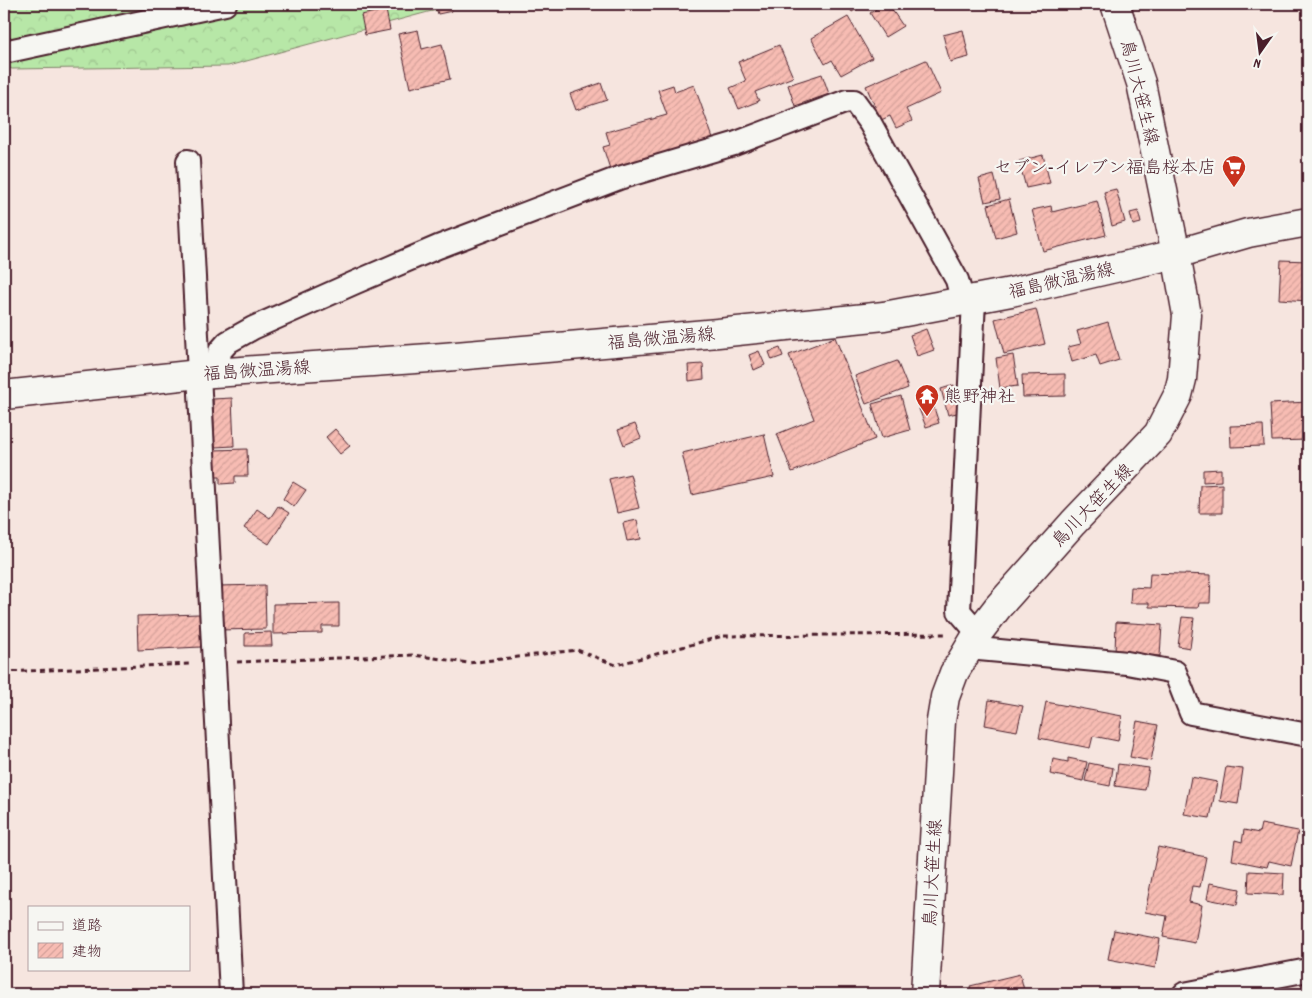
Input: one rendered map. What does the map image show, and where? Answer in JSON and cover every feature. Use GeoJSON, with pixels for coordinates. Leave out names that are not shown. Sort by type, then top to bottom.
{"type":"FeatureCollection","features":[{"type":"Feature","properties":{"kind":"main road","name":"鳥川大笹生線"},"geometry":{"type":"LineString","coordinates":[[925,994],[940,721],[945,697],[954,673],[973,641],[998,607],[1073,523],[1158,434],[1178,395],[1185,362],[1187,315],[1176,254],[1141,83],[1115,4]]}},
{"type":"Feature","properties":{"kind":"main road","name":"福島微温湯線"},"geometry":{"type":"LineString","coordinates":[[4,395],[208,373],[444,357],[718,333],[884,316],[969,301],[1176,254],[1248,233],[1308,222]]}},
{"type":"Feature","properties":{"kind":"street"},"geometry":{"type":"LineString","coordinates":[[4,52],[225,4]]}},
{"type":"Feature","properties":{"kind":"street"},"geometry":{"type":"LineString","coordinates":[[208,373],[220,351],[228,342],[238,336],[438,247],[619,178],[734,144],[847,101],[854,101],[870,123],[969,301],[959,611],[973,641],[1127,663],[1175,672],[1191,713],[1308,735]]}},
{"type":"Feature","properties":{"kind":"street"},"geometry":{"type":"LineString","coordinates":[[188,160],[208,373],[214,662],[231,994]]}},
{"type":"Feature","properties":{"kind":"street"},"geometry":{"type":"LineString","coordinates":[[1184,994],[1308,970]]}},
{"type":"Feature","properties":{"kind":"path"},"geometry":{"type":"LineString","coordinates":[[4,672],[414,655],[468,663],[577,650],[616,665],[723,636],[973,641]]}},
{"type":"Feature","properties":{"kind":"green space"},"geometry":{"type":"Polygon","coordinates":[[[4,4],[465,4],[428,12],[228,66],[12,69],[4,66],[4,4]]]}},
{"type":"Feature","properties":{"kind":"building"},"geometry":{"type":"Polygon","coordinates":[[[435,4],[450,4],[452,11],[438,14],[435,4]]]}},
{"type":"Feature","properties":{"kind":"building"},"geometry":{"type":"Polygon","coordinates":[[[847,4],[865,4],[852,12],[847,4]]]}},
{"type":"Feature","properties":{"kind":"building"},"geometry":{"type":"Polygon","coordinates":[[[884,4],[888,4],[903,26],[885,37],[870,13],[884,4]]]}},
{"type":"Feature","properties":{"kind":"building"},"geometry":{"type":"Polygon","coordinates":[[[386,10],[390,30],[365,35],[361,15],[386,10]]]}},
{"type":"Feature","properties":{"kind":"building"},"geometry":{"type":"Polygon","coordinates":[[[848,17],[872,58],[841,75],[832,60],[825,64],[811,38],[848,17]]]}},
{"type":"Feature","properties":{"kind":"building"},"geometry":{"type":"Polygon","coordinates":[[[418,30],[422,49],[442,44],[450,79],[410,88],[398,34],[418,30]]]}},
{"type":"Feature","properties":{"kind":"building"},"geometry":{"type":"Polygon","coordinates":[[[963,30],[969,57],[950,62],[943,35],[963,30]]]}},
{"type":"Feature","properties":{"kind":"building"},"geometry":{"type":"Polygon","coordinates":[[[779,45],[793,77],[755,92],[759,101],[739,109],[730,88],[746,81],[738,62],[779,45]]]}},
{"type":"Feature","properties":{"kind":"building"},"geometry":{"type":"Polygon","coordinates":[[[926,60],[941,93],[906,109],[912,121],[896,128],[890,116],[881,120],[866,86],[926,60]]]}},
{"type":"Feature","properties":{"kind":"building"},"geometry":{"type":"Polygon","coordinates":[[[822,74],[829,94],[795,106],[788,85],[822,74]]]}},
{"type":"Feature","properties":{"kind":"building"},"geometry":{"type":"Polygon","coordinates":[[[601,83],[607,100],[576,110],[570,94],[601,83]]]}},
{"type":"Feature","properties":{"kind":"building"},"geometry":{"type":"Polygon","coordinates":[[[673,85],[675,92],[694,85],[713,138],[610,169],[603,147],[610,145],[606,132],[667,115],[658,90],[673,85]]]}},
{"type":"Feature","properties":{"kind":"building"},"geometry":{"type":"Polygon","coordinates":[[[1043,155],[1050,183],[1026,188],[1019,161],[1043,155]]]}},
{"type":"Feature","properties":{"kind":"building"},"geometry":{"type":"Polygon","coordinates":[[[994,175],[1000,199],[985,202],[979,179],[994,175]]]}},
{"type":"Feature","properties":{"kind":"building"},"geometry":{"type":"Polygon","coordinates":[[[1116,189],[1125,222],[1112,226],[1104,192],[1116,189]]]}},
{"type":"Feature","properties":{"kind":"building"},"geometry":{"type":"Polygon","coordinates":[[[1009,199],[1017,232],[996,238],[988,205],[1009,199]]]}},
{"type":"Feature","properties":{"kind":"building"},"geometry":{"type":"Polygon","coordinates":[[[1097,201],[1106,235],[1043,251],[1032,210],[1051,206],[1052,212],[1097,201]]]}},
{"type":"Feature","properties":{"kind":"building"},"geometry":{"type":"Polygon","coordinates":[[[1138,211],[1141,223],[1133,225],[1130,213],[1138,211]]]}},
{"type":"Feature","properties":{"kind":"building"},"geometry":{"type":"Polygon","coordinates":[[[1281,260],[1308,261],[1308,301],[1279,299],[1281,260]]]}},
{"type":"Feature","properties":{"kind":"building"},"geometry":{"type":"Polygon","coordinates":[[[1036,309],[1045,344],[1004,354],[995,319],[1036,309]]]}},
{"type":"Feature","properties":{"kind":"building"},"geometry":{"type":"Polygon","coordinates":[[[1108,322],[1119,360],[1100,366],[1096,355],[1072,362],[1068,347],[1081,344],[1077,331],[1108,322]]]}},
{"type":"Feature","properties":{"kind":"building"},"geometry":{"type":"Polygon","coordinates":[[[926,329],[934,350],[917,356],[910,335],[926,329]]]}},
{"type":"Feature","properties":{"kind":"building"},"geometry":{"type":"Polygon","coordinates":[[[835,337],[875,439],[792,472],[777,434],[814,419],[789,355],[835,337]]]}},
{"type":"Feature","properties":{"kind":"building"},"geometry":{"type":"Polygon","coordinates":[[[780,348],[783,356],[772,360],[769,352],[780,348]]]}},
{"type":"Feature","properties":{"kind":"building"},"geometry":{"type":"Polygon","coordinates":[[[759,351],[765,365],[754,370],[749,355],[759,351]]]}},
{"type":"Feature","properties":{"kind":"building"},"geometry":{"type":"Polygon","coordinates":[[[1013,355],[1018,386],[1000,388],[996,358],[1013,355]]]}},
{"type":"Feature","properties":{"kind":"building"},"geometry":{"type":"Polygon","coordinates":[[[897,361],[908,388],[866,404],[855,376],[897,361]]]}},
{"type":"Feature","properties":{"kind":"building"},"geometry":{"type":"Polygon","coordinates":[[[703,364],[704,379],[689,381],[688,365],[703,364]]]}},
{"type":"Feature","properties":{"kind":"building"},"geometry":{"type":"Polygon","coordinates":[[[1065,374],[1065,396],[1023,397],[1022,375],[1065,374]]]}},
{"type":"Feature","properties":{"kind":"building"},"geometry":{"type":"Polygon","coordinates":[[[954,385],[961,412],[948,415],[941,389],[954,385]]]}},
{"type":"Feature","properties":{"kind":"building"},"geometry":{"type":"Polygon","coordinates":[[[901,396],[910,430],[882,438],[872,404],[901,396]]]}},
{"type":"Feature","properties":{"kind":"building"},"geometry":{"type":"Polygon","coordinates":[[[232,398],[234,446],[215,447],[213,399],[232,398]]]}},
{"type":"Feature","properties":{"kind":"building"},"geometry":{"type":"Polygon","coordinates":[[[1308,402],[1308,440],[1272,441],[1270,404],[1308,402]]]}},
{"type":"Feature","properties":{"kind":"building"},"geometry":{"type":"Polygon","coordinates":[[[933,405],[939,423],[926,427],[919,409],[933,405]]]}},
{"type":"Feature","properties":{"kind":"building"},"geometry":{"type":"Polygon","coordinates":[[[635,424],[641,438],[624,445],[618,430],[635,424]]]}},
{"type":"Feature","properties":{"kind":"building"},"geometry":{"type":"Polygon","coordinates":[[[1263,425],[1264,446],[1231,447],[1230,426],[1263,425]]]}},
{"type":"Feature","properties":{"kind":"building"},"geometry":{"type":"Polygon","coordinates":[[[335,429],[350,446],[340,454],[326,437],[335,429]]]}},
{"type":"Feature","properties":{"kind":"building"},"geometry":{"type":"Polygon","coordinates":[[[764,434],[774,477],[692,495],[682,453],[764,434]]]}},
{"type":"Feature","properties":{"kind":"building"},"geometry":{"type":"Polygon","coordinates":[[[247,449],[248,476],[235,476],[235,483],[220,484],[220,477],[214,477],[213,450],[247,449]]]}},
{"type":"Feature","properties":{"kind":"building"},"geometry":{"type":"Polygon","coordinates":[[[1221,469],[1221,481],[1203,482],[1203,470],[1221,469]]]}},
{"type":"Feature","properties":{"kind":"building"},"geometry":{"type":"Polygon","coordinates":[[[630,474],[639,508],[617,513],[609,479],[630,474]]]}},
{"type":"Feature","properties":{"kind":"building"},"geometry":{"type":"Polygon","coordinates":[[[293,482],[306,490],[294,507],[283,499],[293,482]]]}},
{"type":"Feature","properties":{"kind":"building"},"geometry":{"type":"Polygon","coordinates":[[[1222,484],[1222,513],[1199,513],[1200,485],[1222,484]]]}},
{"type":"Feature","properties":{"kind":"building"},"geometry":{"type":"Polygon","coordinates":[[[278,506],[289,513],[269,544],[244,528],[257,509],[270,518],[278,506]]]}},
{"type":"Feature","properties":{"kind":"building"},"geometry":{"type":"Polygon","coordinates":[[[637,520],[641,539],[627,541],[623,523],[637,520]]]}},
{"type":"Feature","properties":{"kind":"building"},"geometry":{"type":"Polygon","coordinates":[[[1150,573],[1211,575],[1210,603],[1199,603],[1198,608],[1149,607],[1149,603],[1130,603],[1131,587],[1149,588],[1150,573]]]}},
{"type":"Feature","properties":{"kind":"building"},"geometry":{"type":"Polygon","coordinates":[[[265,585],[266,629],[218,630],[217,586],[265,585]]]}},
{"type":"Feature","properties":{"kind":"building"},"geometry":{"type":"Polygon","coordinates":[[[339,603],[339,626],[322,626],[322,633],[273,634],[273,604],[339,603]]]}},
{"type":"Feature","properties":{"kind":"building"},"geometry":{"type":"Polygon","coordinates":[[[199,614],[201,647],[138,650],[137,616],[199,614]]]}},
{"type":"Feature","properties":{"kind":"building"},"geometry":{"type":"Polygon","coordinates":[[[1182,617],[1194,618],[1190,648],[1178,646],[1182,617]]]}},
{"type":"Feature","properties":{"kind":"building"},"geometry":{"type":"Polygon","coordinates":[[[1116,622],[1162,625],[1160,656],[1115,653],[1116,622]]]}},
{"type":"Feature","properties":{"kind":"building"},"geometry":{"type":"Polygon","coordinates":[[[271,632],[272,646],[245,646],[245,633],[271,632]]]}},
{"type":"Feature","properties":{"kind":"building"},"geometry":{"type":"Polygon","coordinates":[[[989,700],[1023,706],[1017,731],[985,725],[989,700]]]}},
{"type":"Feature","properties":{"kind":"building"},"geometry":{"type":"Polygon","coordinates":[[[1046,702],[1122,716],[1118,741],[1093,736],[1090,748],[1039,738],[1046,702]]]}},
{"type":"Feature","properties":{"kind":"building"},"geometry":{"type":"Polygon","coordinates":[[[1137,721],[1158,725],[1151,761],[1130,757],[1137,721]]]}},
{"type":"Feature","properties":{"kind":"building"},"geometry":{"type":"Polygon","coordinates":[[[1068,758],[1087,762],[1083,781],[1050,774],[1053,759],[1068,762],[1068,758]]]}},
{"type":"Feature","properties":{"kind":"building"},"geometry":{"type":"Polygon","coordinates":[[[1089,763],[1113,768],[1110,786],[1085,781],[1089,763]]]}},
{"type":"Feature","properties":{"kind":"building"},"geometry":{"type":"Polygon","coordinates":[[[1118,764],[1149,768],[1145,790],[1115,786],[1118,764]]]}},
{"type":"Feature","properties":{"kind":"building"},"geometry":{"type":"Polygon","coordinates":[[[1226,767],[1243,769],[1238,804],[1220,801],[1226,767]]]}},
{"type":"Feature","properties":{"kind":"building"},"geometry":{"type":"Polygon","coordinates":[[[1191,777],[1217,782],[1210,818],[1184,814],[1191,777]]]}},
{"type":"Feature","properties":{"kind":"building"},"geometry":{"type":"Polygon","coordinates":[[[1261,824],[1298,831],[1291,866],[1269,861],[1267,867],[1232,860],[1235,840],[1242,842],[1244,830],[1259,833],[1261,824]]]}},
{"type":"Feature","properties":{"kind":"building"},"geometry":{"type":"Polygon","coordinates":[[[1158,847],[1206,857],[1200,887],[1192,886],[1189,902],[1202,905],[1195,943],[1163,937],[1167,916],[1145,912],[1158,847]]]}},
{"type":"Feature","properties":{"kind":"building"},"geometry":{"type":"Polygon","coordinates":[[[1249,871],[1284,873],[1283,895],[1248,893],[1249,871]]]}},
{"type":"Feature","properties":{"kind":"building"},"geometry":{"type":"Polygon","coordinates":[[[1210,883],[1240,889],[1237,905],[1207,899],[1210,883]]]}},
{"type":"Feature","properties":{"kind":"building"},"geometry":{"type":"Polygon","coordinates":[[[1114,930],[1160,939],[1155,968],[1108,959],[1114,930]]]}},
{"type":"Feature","properties":{"kind":"building"},"geometry":{"type":"Polygon","coordinates":[[[1020,974],[1025,994],[972,994],[970,986],[1020,974]]]}},
{"type":"Feature","properties":{"kind":"place","name":"セブン-イレブン福島桜本店"},"geometry":{"type":"Point","coordinates":[1234,188]}},
{"type":"Feature","properties":{"kind":"place","name":"熊野神社"},"geometry":{"type":"Point","coordinates":[927,417]}}]}
